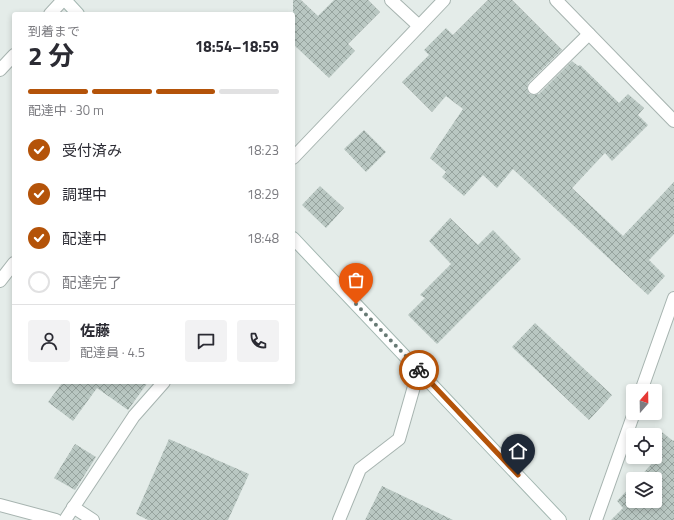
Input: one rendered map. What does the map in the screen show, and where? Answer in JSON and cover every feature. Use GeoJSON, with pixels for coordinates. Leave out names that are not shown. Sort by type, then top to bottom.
{"type":"FeatureCollection","features":[{"type":"Feature","properties":{"kind":"street"},"geometry":{"type":"LineString","coordinates":[[52,12],[64,0],[76,12]]}},
{"type":"Feature","properties":{"kind":"street"},"geometry":{"type":"LineString","coordinates":[[391,0],[418,26]]}},
{"type":"Feature","properties":{"kind":"street"},"geometry":{"type":"LineString","coordinates":[[295,156],[444,0]]}},
{"type":"Feature","properties":{"kind":"street"},"geometry":{"type":"LineString","coordinates":[[556,0],[674,121]]}},
{"type":"Feature","properties":{"kind":"street"},"geometry":{"type":"LineString","coordinates":[[534,88],[589,34]]}},
{"type":"Feature","properties":{"kind":"street"},"geometry":{"type":"LineString","coordinates":[[0,70],[12,57]]}},
{"type":"Feature","properties":{"kind":"street"},"geometry":{"type":"LineString","coordinates":[[295,240],[560,520]]}},
{"type":"Feature","properties":{"kind":"street"},"geometry":{"type":"LineString","coordinates":[[0,281],[12,266]]}},
{"type":"Feature","properties":{"kind":"street"},"geometry":{"type":"LineString","coordinates":[[643,384],[674,298]]}},
{"type":"Feature","properties":{"kind":"street"},"geometry":{"type":"LineString","coordinates":[[339,520],[360,469],[399,439],[419,370]]}},
{"type":"Feature","properties":{"kind":"street"},"geometry":{"type":"LineString","coordinates":[[65,520],[134,416],[162,384]]}},
{"type":"Feature","properties":{"kind":"street"},"geometry":{"type":"LineString","coordinates":[[596,520],[632,420]]}},
{"type":"Feature","properties":{"kind":"street"},"geometry":{"type":"LineString","coordinates":[[0,505],[56,520]]}},
{"type":"Feature","properties":{"kind":"street"},"geometry":{"type":"LineString","coordinates":[[73,507],[94,520]]}},
{"type":"Feature","properties":{"kind":"building"},"geometry":{"type":"Polygon","coordinates":[[[293,0],[301,0],[318,16],[334,0],[368,0],[380,12],[348,44],[355,51],[329,78],[295,46],[295,12],[293,12],[293,0]]]}},
{"type":"Feature","properties":{"kind":"building"},"geometry":{"type":"Polygon","coordinates":[[[488,0],[512,0],[562,50],[528,83],[527,89],[529,94],[539,94],[572,61],[578,66],[580,65],[619,103],[628,94],[644,108],[638,115],[648,125],[612,161],[605,153],[572,188],[623,236],[674,182],[674,234],[649,260],[665,276],[648,295],[513,169],[497,188],[483,175],[464,196],[442,177],[446,172],[430,158],[463,109],[446,96],[432,112],[402,82],[429,55],[424,50],[446,28],[453,35],[488,0]]]}},
{"type":"Feature","properties":{"kind":"building"},"geometry":{"type":"Polygon","coordinates":[[[364,130],[386,152],[366,172],[344,149],[364,130]]]}},
{"type":"Feature","properties":{"kind":"building"},"geometry":{"type":"Polygon","coordinates":[[[320,186],[344,208],[326,228],[302,205],[320,186]]]}},
{"type":"Feature","properties":{"kind":"building"},"geometry":{"type":"Polygon","coordinates":[[[450,218],[478,245],[493,230],[521,259],[437,344],[408,315],[425,298],[420,295],[451,264],[429,241],[450,218]]]}},
{"type":"Feature","properties":{"kind":"building"},"geometry":{"type":"Polygon","coordinates":[[[535,323],[612,395],[589,420],[512,347],[535,323]]]}},
{"type":"Feature","properties":{"kind":"building"},"geometry":{"type":"Polygon","coordinates":[[[62,384],[147,384],[128,410],[97,388],[73,421],[48,402],[62,384]]]}},
{"type":"Feature","properties":{"kind":"building"},"geometry":{"type":"Polygon","coordinates":[[[662,432],[673,441],[674,440],[674,520],[611,520],[623,508],[617,501],[626,491],[626,508],[662,508],[662,472],[644,472],[651,464],[662,464],[662,432]]]}},
{"type":"Feature","properties":{"kind":"building"},"geometry":{"type":"Polygon","coordinates":[[[169,439],[249,474],[228,520],[148,520],[136,514],[169,439]]]}},
{"type":"Feature","properties":{"kind":"building"},"geometry":{"type":"Polygon","coordinates":[[[75,444],[96,457],[75,490],[54,478],[75,444]]]}},
{"type":"Feature","properties":{"kind":"building"},"geometry":{"type":"Polygon","coordinates":[[[382,486],[453,520],[365,520],[382,486]]]}},
{"type":"Feature","properties":{"kind":"way so far"},"geometry":{"type":"LineString","coordinates":[[356,304],[419,370]]}},
{"type":"Feature","properties":{"kind":"route"},"geometry":{"type":"LineString","coordinates":[[419,370],[518,475]]}}]}
